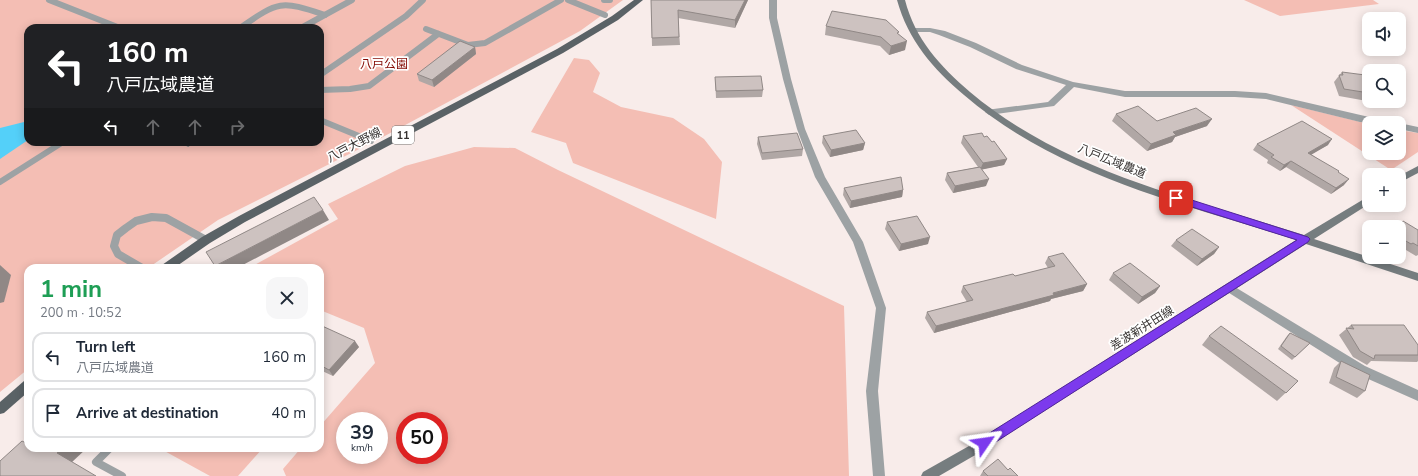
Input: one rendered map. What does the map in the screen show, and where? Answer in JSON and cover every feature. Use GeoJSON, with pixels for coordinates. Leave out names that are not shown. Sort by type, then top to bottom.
{"type":"FeatureCollection","features":[{"type":"Feature","properties":{"kind":"main road","name":"八戸大野線"},"geometry":{"type":"LineString","coordinates":[[172,264],[206,240],[560,51],[604,25],[639,0]]}},
{"type":"Feature","properties":{"kind":"main road"},"geometry":{"type":"LineString","coordinates":[[0,409],[24,388]]}},
{"type":"Feature","properties":{"kind":"street"},"geometry":{"type":"LineString","coordinates":[[772,0],[773,18],[787,79],[801,129],[820,177],[858,242],[881,308],[872,391],[879,476]]}},
{"type":"Feature","properties":{"kind":"street","name":"八戸広域農道"},"geometry":{"type":"LineString","coordinates":[[901,0],[913,30],[924,49],[940,69],[966,94],[989,112],[1049,149],[1128,182],[1418,277]]}},
{"type":"Feature","properties":{"kind":"street"},"geometry":{"type":"LineString","coordinates":[[913,30],[930,30],[942,33],[973,45],[1019,67],[1072,84],[1125,94],[1235,94],[1266,96],[1362,119]]}},
{"type":"Feature","properties":{"kind":"street"},"geometry":{"type":"LineString","coordinates":[[989,112],[1050,104],[1072,84]]}},
{"type":"Feature","properties":{"kind":"street"},"geometry":{"type":"LineString","coordinates":[[1406,127],[1418,130]]}},
{"type":"Feature","properties":{"kind":"street"},"geometry":{"type":"LineString","coordinates":[[1406,176],[1418,168]]}},
{"type":"Feature","properties":{"kind":"street","name":"差波新井田線"},"geometry":{"type":"LineString","coordinates":[[927,476],[973,450],[1362,203]]}},
{"type":"Feature","properties":{"kind":"street"},"geometry":{"type":"LineString","coordinates":[[1230,288],[1361,370],[1418,396]]}},
{"type":"Feature","properties":{"kind":"lane"},"geometry":{"type":"LineString","coordinates":[[49,0],[110,24]]}},
{"type":"Feature","properties":{"kind":"lane"},"geometry":{"type":"LineString","coordinates":[[308,24],[352,0]]}},
{"type":"Feature","properties":{"kind":"lane"},"geometry":{"type":"LineString","coordinates":[[324,72],[406,16],[424,0]]}},
{"type":"Feature","properties":{"kind":"lane"},"geometry":{"type":"LineString","coordinates":[[426,29],[468,45],[485,43],[561,0]]}},
{"type":"Feature","properties":{"kind":"lane"},"geometry":{"type":"LineString","coordinates":[[568,0],[605,15]]}},
{"type":"Feature","properties":{"kind":"lane"},"geometry":{"type":"LineString","coordinates":[[604,0],[610,0]]}},
{"type":"Feature","properties":{"kind":"lane"},"geometry":{"type":"LineString","coordinates":[[246,24],[269,8],[282,3],[292,4],[325,15]]}},
{"type":"Feature","properties":{"kind":"lane"},"geometry":{"type":"LineString","coordinates":[[324,90],[350,89],[369,86],[438,34]]}},
{"type":"Feature","properties":{"kind":"lane"},"geometry":{"type":"LineString","coordinates":[[324,122],[371,141]]}},
{"type":"Feature","properties":{"kind":"lane"},"geometry":{"type":"LineString","coordinates":[[0,182],[57,146]]}},
{"type":"Feature","properties":{"kind":"lane"},"geometry":{"type":"LineString","coordinates":[[135,264],[118,254],[114,246],[117,235],[136,221],[152,217],[166,218],[206,240]]}},
{"type":"Feature","properties":{"kind":"lane"},"geometry":{"type":"LineString","coordinates":[[106,452],[96,462],[122,476]]}},
{"type":"Feature","properties":{"kind":"green space","name":"八戸公園"},"geometry":{"type":"Polygon","coordinates":[[[0,0],[623,0],[580,31],[381,138],[218,220],[154,264],[24,264],[24,372],[0,392],[0,0]]]}},
{"type":"Feature","properties":{"kind":"green space"},"geometry":{"type":"Polygon","coordinates":[[[1244,0],[1373,0],[1379,4],[1280,16],[1244,0]]]}},
{"type":"Feature","properties":{"kind":"green space"},"geometry":{"type":"Polygon","coordinates":[[[574,58],[589,60],[600,73],[593,92],[621,107],[673,118],[704,139],[722,162],[716,219],[573,163],[566,143],[531,132],[574,58]]]}},
{"type":"Feature","properties":{"kind":"green space"},"geometry":{"type":"Polygon","coordinates":[[[1291,105],[1362,122],[1362,151],[1291,105]]]}},
{"type":"Feature","properties":{"kind":"green space"},"geometry":{"type":"Polygon","coordinates":[[[1406,131],[1418,133],[1418,152],[1406,160],[1406,131]]]}},
{"type":"Feature","properties":{"kind":"green space"},"geometry":{"type":"Polygon","coordinates":[[[474,147],[515,148],[558,170],[844,306],[849,476],[286,476],[283,469],[298,452],[324,452],[324,421],[375,363],[364,328],[324,312],[324,264],[256,264],[338,219],[328,204],[405,166],[474,147]]]}},
{"type":"Feature","properties":{"kind":"green space"},"geometry":{"type":"Polygon","coordinates":[[[1376,160],[1406,160],[1394,168],[1388,168],[1376,160]]]}},
{"type":"Feature","properties":{"kind":"green space"},"geometry":{"type":"Polygon","coordinates":[[[166,452],[259,452],[238,476],[210,476],[166,452]]]}},
{"type":"Feature","properties":{"kind":"water"},"geometry":{"type":"Polygon","coordinates":[[[24,122],[24,143],[0,159],[0,128],[24,122]]]}},
{"type":"Feature","properties":{"kind":"building"},"geometry":{"type":"Polygon","coordinates":[[[651,0],[745,0],[735,20],[678,10],[679,37],[652,38],[651,0]]]}},
{"type":"Feature","properties":{"kind":"building"},"geometry":{"type":"Polygon","coordinates":[[[832,11],[886,20],[899,32],[897,33],[907,41],[891,46],[881,37],[826,26],[832,11]]]}},
{"type":"Feature","properties":{"kind":"building"},"geometry":{"type":"Polygon","coordinates":[[[460,41],[475,47],[432,80],[417,74],[460,41]]]}},
{"type":"Feature","properties":{"kind":"building"},"geometry":{"type":"Polygon","coordinates":[[[1342,72],[1362,75],[1362,92],[1344,89],[1339,75],[1343,75],[1342,72]]]}},
{"type":"Feature","properties":{"kind":"building"},"geometry":{"type":"Polygon","coordinates":[[[761,76],[763,90],[716,91],[715,77],[761,76]]]}},
{"type":"Feature","properties":{"kind":"building"},"geometry":{"type":"Polygon","coordinates":[[[1138,106],[1157,121],[1196,108],[1212,119],[1173,132],[1176,135],[1151,144],[1116,114],[1138,106]]]}},
{"type":"Feature","properties":{"kind":"building"},"geometry":{"type":"Polygon","coordinates":[[[1302,121],[1332,139],[1308,153],[1339,171],[1338,172],[1349,179],[1336,188],[1291,161],[1284,165],[1271,157],[1274,155],[1257,144],[1302,121]]]}},
{"type":"Feature","properties":{"kind":"building"},"geometry":{"type":"Polygon","coordinates":[[[856,130],[865,143],[831,150],[823,136],[856,130]]]}},
{"type":"Feature","properties":{"kind":"building"},"geometry":{"type":"Polygon","coordinates":[[[797,133],[803,149],[762,153],[758,137],[797,133]]]}},
{"type":"Feature","properties":{"kind":"building"},"geometry":{"type":"Polygon","coordinates":[[[982,133],[984,137],[987,136],[992,142],[994,141],[1007,159],[983,163],[963,136],[982,133]]]}},
{"type":"Feature","properties":{"kind":"building"},"geometry":{"type":"Polygon","coordinates":[[[980,167],[989,179],[955,186],[947,173],[980,167]]]}},
{"type":"Feature","properties":{"kind":"building"},"geometry":{"type":"Polygon","coordinates":[[[901,177],[903,190],[851,201],[844,188],[901,177]]]}},
{"type":"Feature","properties":{"kind":"building"},"geometry":{"type":"Polygon","coordinates":[[[314,197],[323,210],[219,264],[214,264],[206,252],[314,197]]]}},
{"type":"Feature","properties":{"kind":"building"},"geometry":{"type":"Polygon","coordinates":[[[917,216],[930,237],[901,244],[887,222],[917,216]]]}},
{"type":"Feature","properties":{"kind":"building"},"geometry":{"type":"Polygon","coordinates":[[[1406,223],[1418,230],[1418,246],[1413,243],[1411,244],[1406,241],[1406,223]]]}},
{"type":"Feature","properties":{"kind":"building"},"geometry":{"type":"Polygon","coordinates":[[[1192,229],[1219,247],[1202,259],[1176,240],[1192,229]]]}},
{"type":"Feature","properties":{"kind":"building"},"geometry":{"type":"Polygon","coordinates":[[[1063,253],[1087,284],[1053,293],[1054,295],[936,326],[927,312],[973,300],[963,286],[1013,274],[1015,276],[1055,266],[1048,257],[1063,253]]]}},
{"type":"Feature","properties":{"kind":"building"},"geometry":{"type":"Polygon","coordinates":[[[1130,263],[1160,286],[1142,297],[1113,273],[1130,263]]]}},
{"type":"Feature","properties":{"kind":"building"},"geometry":{"type":"Polygon","coordinates":[[[1351,325],[1404,325],[1418,345],[1418,355],[1375,355],[1374,359],[1360,351],[1346,328],[1354,329],[1351,325]]]}},
{"type":"Feature","properties":{"kind":"building"},"geometry":{"type":"Polygon","coordinates":[[[1221,326],[1298,381],[1286,393],[1209,336],[1221,326]]]}},
{"type":"Feature","properties":{"kind":"building"},"geometry":{"type":"Polygon","coordinates":[[[324,327],[355,341],[329,370],[324,367],[324,327]]]}},
{"type":"Feature","properties":{"kind":"building"},"geometry":{"type":"Polygon","coordinates":[[[1290,333],[1310,343],[1295,357],[1281,346],[1290,333]]]}},
{"type":"Feature","properties":{"kind":"building"},"geometry":{"type":"Polygon","coordinates":[[[1341,361],[1370,375],[1365,391],[1336,377],[1341,361]]]}},
{"type":"Feature","properties":{"kind":"building"},"geometry":{"type":"Polygon","coordinates":[[[22,441],[24,442],[24,452],[58,452],[57,453],[96,476],[0,476],[0,461],[22,441]]]}},
{"type":"Feature","properties":{"kind":"building"},"geometry":{"type":"Polygon","coordinates":[[[998,459],[1008,470],[1010,468],[1018,476],[988,476],[983,471],[998,459]]]}},
{"type":"Feature","properties":{"kind":"route"},"geometry":{"type":"LineString","coordinates":[[984,443],[1305,239],[1176,198]]}}]}
